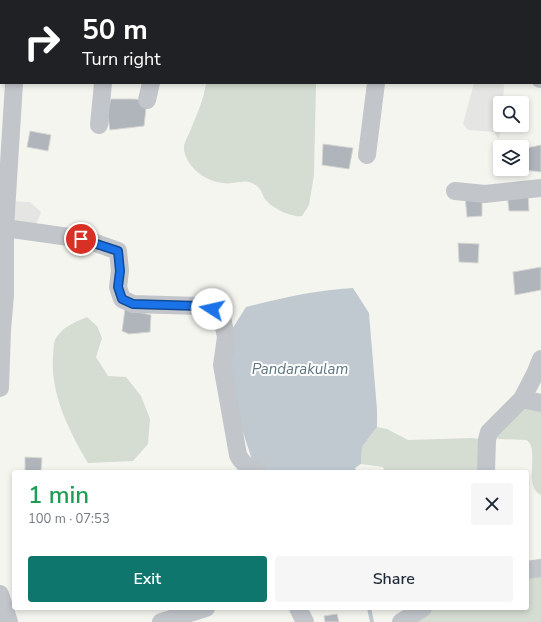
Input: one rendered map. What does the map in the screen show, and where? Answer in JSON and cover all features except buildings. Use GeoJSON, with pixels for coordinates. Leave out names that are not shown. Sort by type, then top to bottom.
{"type":"FeatureCollection","features":[{"type":"Feature","properties":{"kind":"street"},"geometry":{"type":"LineString","coordinates":[[0,388],[5,295],[2,251],[5,228],[14,84]]}},
{"type":"Feature","properties":{"kind":"street"},"geometry":{"type":"LineString","coordinates":[[99,125],[103,84]]}},
{"type":"Feature","properties":{"kind":"street"},"geometry":{"type":"LineString","coordinates":[[147,100],[150,84]]}},
{"type":"Feature","properties":{"kind":"street"},"geometry":{"type":"LineString","coordinates":[[367,155],[376,84]]}},
{"type":"Feature","properties":{"kind":"street"},"geometry":{"type":"LineString","coordinates":[[455,190],[485,194],[541,188]]}},
{"type":"Feature","properties":{"kind":"street"},"geometry":{"type":"LineString","coordinates":[[5,228],[69,237],[93,242],[118,251],[120,271],[118,287],[122,299],[133,304],[199,306],[212,309],[222,317],[226,337],[222,365],[238,455],[240,461],[254,470]]}},
{"type":"Feature","properties":{"kind":"street"},"geometry":{"type":"LineString","coordinates":[[486,470],[487,440],[489,432],[522,398],[536,374],[541,359]]}},
{"type":"Feature","properties":{"kind":"street"},"geometry":{"type":"LineString","coordinates":[[522,398],[541,403]]}},
{"type":"Feature","properties":{"kind":"street"},"geometry":{"type":"LineString","coordinates":[[529,570],[541,568]]}},
{"type":"Feature","properties":{"kind":"street"},"geometry":{"type":"LineString","coordinates":[[0,594],[9,622]]}},
{"type":"Feature","properties":{"kind":"street"},"geometry":{"type":"LineString","coordinates":[[161,622],[200,610]]}},
{"type":"Feature","properties":{"kind":"street"},"geometry":{"type":"LineString","coordinates":[[299,610],[305,622]]}},
{"type":"Feature","properties":{"kind":"street"},"geometry":{"type":"LineString","coordinates":[[401,622],[420,610]]}},
{"type":"Feature","properties":{"kind":"shaded area"},"geometry":{"type":"Polygon","coordinates":[[[206,84],[316,84],[314,175],[309,205],[302,216],[288,214],[272,206],[265,199],[259,188],[251,182],[217,182],[205,178],[194,169],[187,158],[184,146],[204,95],[206,84]]]}},
{"type":"Feature","properties":{"kind":"shaded area"},"geometry":{"type":"Polygon","coordinates":[[[474,84],[504,84],[503,96],[493,96],[493,132],[468,130],[463,124],[474,84]]]}},
{"type":"Feature","properties":{"kind":"shaded area"},"geometry":{"type":"Polygon","coordinates":[[[494,132],[500,132],[499,140],[494,132]]]}},
{"type":"Feature","properties":{"kind":"shaded area"},"geometry":{"type":"Polygon","coordinates":[[[11,201],[30,202],[41,212],[36,225],[5,228],[11,201]]]}},
{"type":"Feature","properties":{"kind":"shaded area"},"geometry":{"type":"Polygon","coordinates":[[[87,317],[97,326],[102,338],[96,357],[108,376],[126,377],[141,396],[150,419],[148,444],[133,461],[88,463],[74,438],[62,411],[53,370],[54,342],[61,332],[73,323],[87,317]]]}},
{"type":"Feature","properties":{"kind":"shaded area"},"geometry":{"type":"Polygon","coordinates":[[[522,399],[541,403],[541,495],[536,491],[533,484],[532,450],[530,444],[526,440],[499,439],[495,437],[522,399]]]}},
{"type":"Feature","properties":{"kind":"shaded area"},"geometry":{"type":"Polygon","coordinates":[[[377,427],[387,429],[408,440],[472,438],[487,440],[486,470],[384,470],[383,467],[361,464],[362,447],[377,427]]]}},
{"type":"Feature","properties":{"kind":"shaded area"},"geometry":{"type":"Polygon","coordinates":[[[541,568],[541,622],[401,622],[420,610],[529,610],[529,570],[541,568]]]}},
{"type":"Feature","properties":{"kind":"water","name":"Pandarakulam"},"geometry":{"type":"Polygon","coordinates":[[[353,288],[369,313],[377,427],[362,447],[361,464],[352,470],[255,470],[219,350],[246,307],[299,295],[353,288]]]}},
{"type":"Feature","properties":{"kind":"waterway"},"geometry":{"type":"LineString","coordinates":[[369,610],[372,622]]}},
{"type":"Feature","properties":{"kind":"route"},"geometry":{"type":"LineString","coordinates":[[81,239],[118,251],[120,271],[118,287],[122,299],[133,304],[199,306],[212,309]]}}]}
